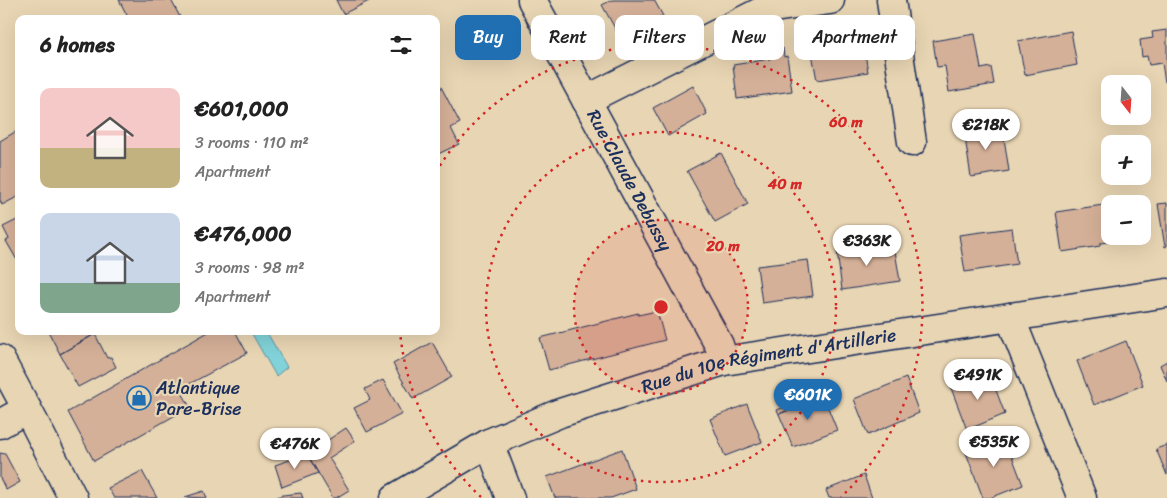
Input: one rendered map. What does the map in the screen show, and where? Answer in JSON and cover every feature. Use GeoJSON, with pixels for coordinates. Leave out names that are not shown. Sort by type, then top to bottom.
{"type":"FeatureCollection","features":[{"type":"Feature","properties":{"kind":"street","name":"Rue Claude Debussy"},"geometry":{"type":"LineString","coordinates":[[532,0],[719,345],[724,361]]}},
{"type":"Feature","properties":{"kind":"street"},"geometry":{"type":"LineString","coordinates":[[586,100],[766,5],[830,0]]}},
{"type":"Feature","properties":{"kind":"street"},"geometry":{"type":"LineString","coordinates":[[891,0],[912,142]]}},
{"type":"Feature","properties":{"kind":"street","name":"Rue du 10e Régiment d'Artillerie"},"geometry":{"type":"LineString","coordinates":[[395,498],[489,444],[560,413],[724,361],[1167,293]]}},
{"type":"Feature","properties":{"kind":"street"},"geometry":{"type":"LineString","coordinates":[[1010,317],[1082,498]]}},
{"type":"Feature","properties":{"kind":"street"},"geometry":{"type":"LineString","coordinates":[[0,359],[73,498]]}},
{"type":"Feature","properties":{"kind":"street"},"geometry":{"type":"LineString","coordinates":[[0,424],[27,409]]}},
{"type":"Feature","properties":{"kind":"street"},"geometry":{"type":"LineString","coordinates":[[489,444],[510,498]]}},
{"type":"Feature","properties":{"kind":"water"},"geometry":{"type":"Polygon","coordinates":[[[253,335],[268,335],[287,367],[276,376],[253,335]]]}},
{"type":"Feature","properties":{"kind":"building"},"geometry":{"type":"Polygon","coordinates":[[[119,0],[171,0],[179,15],[127,15],[119,0]]]}},
{"type":"Feature","properties":{"kind":"building"},"geometry":{"type":"Polygon","coordinates":[[[336,0],[371,0],[343,14],[336,0]]]}},
{"type":"Feature","properties":{"kind":"building"},"geometry":{"type":"Polygon","coordinates":[[[612,0],[654,0],[662,15],[615,15],[615,28],[602,5],[612,0]]]}},
{"type":"Feature","properties":{"kind":"building"},"geometry":{"type":"Polygon","coordinates":[[[1167,30],[1167,82],[1165,82],[1162,63],[1149,65],[1147,56],[1142,57],[1140,40],[1153,38],[1152,32],[1167,30]]]}},
{"type":"Feature","properties":{"kind":"building"},"geometry":{"type":"Polygon","coordinates":[[[1071,31],[1077,65],[1025,75],[1018,41],[1071,31]]]}},
{"type":"Feature","properties":{"kind":"building"},"geometry":{"type":"Polygon","coordinates":[[[975,34],[981,69],[991,67],[994,84],[949,92],[945,66],[937,67],[933,41],[975,34]]]}},
{"type":"Feature","properties":{"kind":"building"},"geometry":{"type":"Polygon","coordinates":[[[787,56],[792,91],[737,99],[733,65],[764,60],[784,60],[784,57],[787,56]]]}},
{"type":"Feature","properties":{"kind":"building"},"geometry":{"type":"Polygon","coordinates":[[[813,60],[866,60],[868,72],[817,80],[813,60]]]}},
{"type":"Feature","properties":{"kind":"building"},"geometry":{"type":"Polygon","coordinates":[[[440,85],[460,123],[451,128],[459,144],[440,153],[440,85]]]}},
{"type":"Feature","properties":{"kind":"building"},"geometry":{"type":"Polygon","coordinates":[[[693,86],[707,114],[668,136],[653,108],[693,86]]]}},
{"type":"Feature","properties":{"kind":"building"},"geometry":{"type":"Polygon","coordinates":[[[1002,125],[1009,171],[971,177],[964,131],[1002,125]]]}},
{"type":"Feature","properties":{"kind":"building"},"geometry":{"type":"Polygon","coordinates":[[[15,132],[15,198],[2,205],[0,200],[0,141],[15,132]]]}},
{"type":"Feature","properties":{"kind":"building"},"geometry":{"type":"Polygon","coordinates":[[[721,153],[748,204],[715,222],[687,171],[721,153]]]}},
{"type":"Feature","properties":{"kind":"building"},"geometry":{"type":"Polygon","coordinates":[[[1167,203],[1167,246],[1165,247],[1158,204],[1167,203]]]}},
{"type":"Feature","properties":{"kind":"building"},"geometry":{"type":"Polygon","coordinates":[[[1101,205],[1100,246],[1062,252],[1056,212],[1101,205]]]}},
{"type":"Feature","properties":{"kind":"building"},"geometry":{"type":"Polygon","coordinates":[[[15,221],[15,257],[6,241],[9,239],[3,227],[15,221]]]}},
{"type":"Feature","properties":{"kind":"building"},"geometry":{"type":"Polygon","coordinates":[[[1012,228],[1017,264],[965,272],[959,235],[1012,228]]]}},
{"type":"Feature","properties":{"kind":"building"},"geometry":{"type":"Polygon","coordinates":[[[879,243],[881,253],[895,251],[900,281],[842,290],[837,251],[879,243]]]}},
{"type":"Feature","properties":{"kind":"building"},"geometry":{"type":"Polygon","coordinates":[[[808,260],[813,296],[762,303],[757,266],[808,260]]]}},
{"type":"Feature","properties":{"kind":"building"},"geometry":{"type":"Polygon","coordinates":[[[657,311],[665,340],[549,370],[540,338],[638,313],[638,315],[657,311]]]}},
{"type":"Feature","properties":{"kind":"building"},"geometry":{"type":"Polygon","coordinates":[[[50,335],[93,335],[60,354],[50,335]]]}},
{"type":"Feature","properties":{"kind":"building"},"geometry":{"type":"Polygon","coordinates":[[[96,335],[107,358],[111,357],[116,367],[78,387],[60,354],[96,335]]]}},
{"type":"Feature","properties":{"kind":"building","name":"Atlantique Pare-Brise"},"geometry":{"type":"Polygon","coordinates":[[[203,335],[237,335],[247,353],[180,389],[190,407],[94,461],[68,412],[203,335]]]}},
{"type":"Feature","properties":{"kind":"building"},"geometry":{"type":"Polygon","coordinates":[[[1126,341],[1143,385],[1094,405],[1077,361],[1126,341]]]}},
{"type":"Feature","properties":{"kind":"building"},"geometry":{"type":"Polygon","coordinates":[[[432,342],[452,377],[413,399],[393,364],[432,342]]]}},
{"type":"Feature","properties":{"kind":"building"},"geometry":{"type":"Polygon","coordinates":[[[1167,361],[1167,381],[1160,365],[1167,361]]]}},
{"type":"Feature","properties":{"kind":"building"},"geometry":{"type":"Polygon","coordinates":[[[989,372],[1005,414],[967,430],[951,388],[989,372]]]}},
{"type":"Feature","properties":{"kind":"building"},"geometry":{"type":"Polygon","coordinates":[[[906,378],[919,413],[868,435],[854,399],[906,378]]]}},
{"type":"Feature","properties":{"kind":"building"},"geometry":{"type":"Polygon","coordinates":[[[383,380],[402,414],[367,432],[354,408],[370,400],[365,389],[383,380]]]}},
{"type":"Feature","properties":{"kind":"building"},"geometry":{"type":"Polygon","coordinates":[[[821,392],[795,404],[797,407],[779,414],[777,410],[821,392]]]}},
{"type":"Feature","properties":{"kind":"building"},"geometry":{"type":"Polygon","coordinates":[[[822,393],[837,430],[793,447],[779,414],[797,407],[795,404],[822,393]]]}},
{"type":"Feature","properties":{"kind":"building"},"geometry":{"type":"Polygon","coordinates":[[[747,404],[762,442],[725,456],[710,419],[747,404]]]}},
{"type":"Feature","properties":{"kind":"building"},"geometry":{"type":"Polygon","coordinates":[[[346,428],[355,441],[329,458],[349,490],[333,498],[307,454],[346,428]]]}},
{"type":"Feature","properties":{"kind":"building"},"geometry":{"type":"Polygon","coordinates":[[[1004,435],[1023,485],[990,498],[983,498],[965,450],[1004,435]]]}},
{"type":"Feature","properties":{"kind":"building"},"geometry":{"type":"Polygon","coordinates":[[[1167,445],[1167,475],[1156,449],[1167,445]]]}},
{"type":"Feature","properties":{"kind":"building"},"geometry":{"type":"Polygon","coordinates":[[[622,449],[636,489],[611,498],[555,498],[547,477],[622,449]]]}},
{"type":"Feature","properties":{"kind":"building"},"geometry":{"type":"Polygon","coordinates":[[[0,453],[5,454],[20,482],[6,490],[0,478],[0,453]]]}},
{"type":"Feature","properties":{"kind":"building"},"geometry":{"type":"Polygon","coordinates":[[[307,454],[318,473],[282,487],[275,465],[307,454]]]}},
{"type":"Feature","properties":{"kind":"building"},"geometry":{"type":"Polygon","coordinates":[[[142,471],[157,498],[114,498],[108,488],[142,471]]]}},
{"type":"Feature","properties":{"kind":"building"},"geometry":{"type":"Polygon","coordinates":[[[864,475],[872,498],[829,498],[826,490],[864,475]]]}},
{"type":"Feature","properties":{"kind":"building"},"geometry":{"type":"Polygon","coordinates":[[[204,491],[207,498],[185,497],[204,491]]]}},
{"type":"Feature","properties":{"kind":"building"},"geometry":{"type":"Polygon","coordinates":[[[301,493],[303,498],[274,498],[283,495],[301,493]]]}},
{"type":"Feature","properties":{"kind":"place","name":"Atlantique Pare-Brise"},"geometry":{"type":"Point","coordinates":[139,398]}}]}
